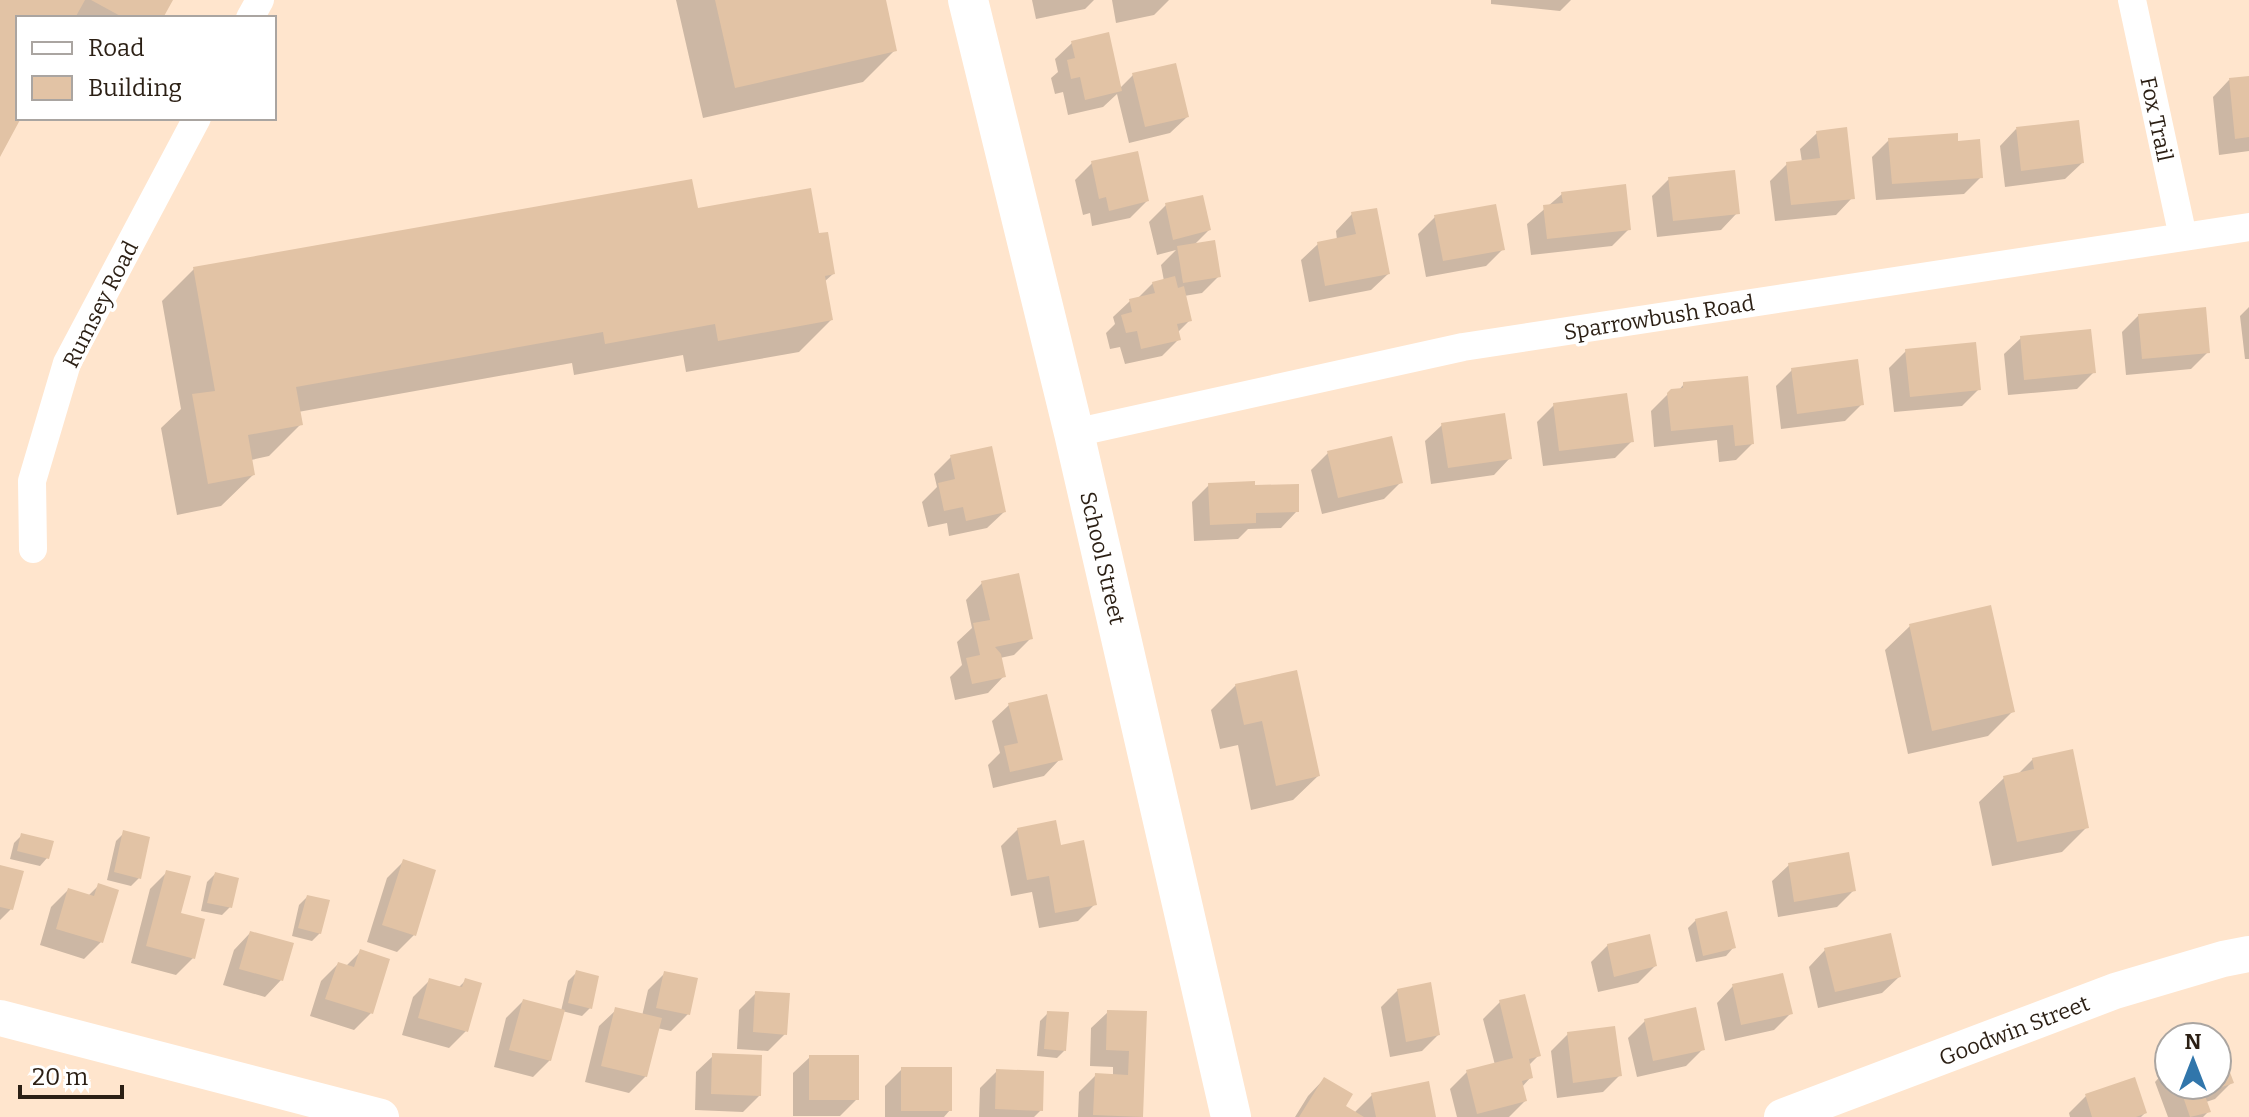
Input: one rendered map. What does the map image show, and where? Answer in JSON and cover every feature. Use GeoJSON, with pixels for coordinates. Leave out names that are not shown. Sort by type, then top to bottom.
{"type":"FeatureCollection","features":[{"type":"Feature","properties":{"kind":"main road","name":"School Street"},"geometry":{"type":"LineString","coordinates":[[968,0],[1074,433],[1231,1117]]}},
{"type":"Feature","properties":{"kind":"street","name":"Fox Trail"},"geometry":{"type":"LineString","coordinates":[[2132,0],[2183,237]]}},
{"type":"Feature","properties":{"kind":"street","name":"Rumsey Road"},"geometry":{"type":"LineString","coordinates":[[33,549],[32,481],[67,363],[196,120]]}},
{"type":"Feature","properties":{"kind":"street","name":"Sparrowbush Road"},"geometry":{"type":"LineString","coordinates":[[1074,433],[1463,347],[2249,227]]}},
{"type":"Feature","properties":{"kind":"street","name":"Goodwin Street"},"geometry":{"type":"LineString","coordinates":[[1782,1117],[2115,991],[2249,954]]}},
{"type":"Feature","properties":{"kind":"street"},"geometry":{"type":"LineString","coordinates":[[0,1018],[381,1117]]}},
{"type":"Feature","properties":{"kind":"building"},"geometry":{"type":"Polygon","coordinates":[[[0,0],[85,0],[76,16],[16,16],[16,120],[20,120],[0,157],[0,0]]]}},
{"type":"Feature","properties":{"kind":"building"},"geometry":{"type":"Polygon","coordinates":[[[91,0],[173,0],[164,16],[120,16],[91,0]]]}},
{"type":"Feature","properties":{"kind":"building"},"geometry":{"type":"Polygon","coordinates":[[[715,0],[886,0],[897,51],[735,88],[715,0]]]}},
{"type":"Feature","properties":{"kind":"building"},"geometry":{"type":"Polygon","coordinates":[[[1109,32],[1122,91],[1085,100],[1080,77],[1071,79],[1067,60],[1075,58],[1071,41],[1109,32]]]}},
{"type":"Feature","properties":{"kind":"building"},"geometry":{"type":"Polygon","coordinates":[[[1176,63],[1189,117],[1145,127],[1132,73],[1176,63]]]}},
{"type":"Feature","properties":{"kind":"building"},"geometry":{"type":"Polygon","coordinates":[[[2249,76],[2249,137],[2235,139],[2229,78],[2249,76]]]}},
{"type":"Feature","properties":{"kind":"building"},"geometry":{"type":"Polygon","coordinates":[[[2079,120],[2084,163],[2021,171],[2016,127],[2079,120]]]}},
{"type":"Feature","properties":{"kind":"building"},"geometry":{"type":"Polygon","coordinates":[[[1847,127],[1855,199],[1791,205],[1786,162],[1820,158],[1816,131],[1847,127]]]}},
{"type":"Feature","properties":{"kind":"building"},"geometry":{"type":"Polygon","coordinates":[[[1958,133],[1958,141],[1980,139],[1983,178],[1892,184],[1888,138],[1958,133]]]}},
{"type":"Feature","properties":{"kind":"building"},"geometry":{"type":"Polygon","coordinates":[[[1138,151],[1149,201],[1109,211],[1106,197],[1099,199],[1091,161],[1138,151]]]}},
{"type":"Feature","properties":{"kind":"building"},"geometry":{"type":"Polygon","coordinates":[[[1735,170],[1740,214],[1673,221],[1668,177],[1735,170]]]}},
{"type":"Feature","properties":{"kind":"building"},"geometry":{"type":"Polygon","coordinates":[[[692,179],[698,208],[811,188],[819,233],[828,232],[835,274],[825,276],[833,320],[718,341],[715,324],[605,344],[603,332],[296,387],[303,425],[248,435],[255,475],[208,484],[192,394],[215,391],[193,267],[692,179]]]}},
{"type":"Feature","properties":{"kind":"building"},"geometry":{"type":"Polygon","coordinates":[[[1626,184],[1631,230],[1547,239],[1543,205],[1563,203],[1561,192],[1626,184]]]}},
{"type":"Feature","properties":{"kind":"building"},"geometry":{"type":"Polygon","coordinates":[[[1203,195],[1211,230],[1173,240],[1165,203],[1203,195]]]}},
{"type":"Feature","properties":{"kind":"building"},"geometry":{"type":"Polygon","coordinates":[[[1496,204],[1505,250],[1443,261],[1434,215],[1496,204]]]}},
{"type":"Feature","properties":{"kind":"building"},"geometry":{"type":"Polygon","coordinates":[[[1377,208],[1390,274],[1325,286],[1317,242],[1356,234],[1351,212],[1377,208]]]}},
{"type":"Feature","properties":{"kind":"building"},"geometry":{"type":"Polygon","coordinates":[[[1215,240],[1221,277],[1183,283],[1177,246],[1215,240]]]}},
{"type":"Feature","properties":{"kind":"building"},"geometry":{"type":"Polygon","coordinates":[[[1175,276],[1178,288],[1184,286],[1192,321],[1177,324],[1181,340],[1141,349],[1137,331],[1126,333],[1121,315],[1132,312],[1129,299],[1155,293],[1152,282],[1175,276]]]}},
{"type":"Feature","properties":{"kind":"building"},"geometry":{"type":"Polygon","coordinates":[[[2206,307],[2210,353],[2142,359],[2138,314],[2206,307]]]}},
{"type":"Feature","properties":{"kind":"building"},"geometry":{"type":"Polygon","coordinates":[[[2091,329],[2096,373],[2024,380],[2020,336],[2091,329]]]}},
{"type":"Feature","properties":{"kind":"building"},"geometry":{"type":"Polygon","coordinates":[[[1976,342],[1981,390],[1910,397],[1905,349],[1976,342]]]}},
{"type":"Feature","properties":{"kind":"building"},"geometry":{"type":"Polygon","coordinates":[[[1858,359],[1864,405],[1797,414],[1791,368],[1858,359]]]}},
{"type":"Feature","properties":{"kind":"building"},"geometry":{"type":"Polygon","coordinates":[[[1748,376],[1754,444],[1735,446],[1733,425],[1671,431],[1667,393],[1671,389],[1683,388],[1683,382],[1748,376]]]}},
{"type":"Feature","properties":{"kind":"building"},"geometry":{"type":"Polygon","coordinates":[[[1627,393],[1634,442],[1559,451],[1553,403],[1627,393]]]}},
{"type":"Feature","properties":{"kind":"building"},"geometry":{"type":"Polygon","coordinates":[[[1505,413],[1512,459],[1448,468],[1441,423],[1505,413]]]}},
{"type":"Feature","properties":{"kind":"building"},"geometry":{"type":"Polygon","coordinates":[[[1392,436],[1403,483],[1338,498],[1327,451],[1392,436]]]}},
{"type":"Feature","properties":{"kind":"building"},"geometry":{"type":"Polygon","coordinates":[[[992,446],[1006,512],[966,521],[963,507],[944,511],[938,483],[955,479],[950,455],[992,446]]]}},
{"type":"Feature","properties":{"kind":"building"},"geometry":{"type":"Polygon","coordinates":[[[1255,481],[1255,485],[1299,484],[1299,512],[1256,513],[1256,523],[1210,525],[1208,483],[1255,481]]]}},
{"type":"Feature","properties":{"kind":"building"},"geometry":{"type":"Polygon","coordinates":[[[1019,573],[1033,639],[995,647],[1001,654],[1006,677],[972,684],[966,658],[980,655],[973,623],[990,620],[981,581],[1019,573]]]}},
{"type":"Feature","properties":{"kind":"building"},"geometry":{"type":"Polygon","coordinates":[[[1991,605],[2015,712],[1932,731],[1909,624],[1991,605]]]}},
{"type":"Feature","properties":{"kind":"building"},"geometry":{"type":"Polygon","coordinates":[[[1297,670],[1320,776],[1276,786],[1262,721],[1244,725],[1235,684],[1297,670]]]}},
{"type":"Feature","properties":{"kind":"building"},"geometry":{"type":"Polygon","coordinates":[[[1047,694],[1063,760],[1010,772],[1004,746],[1018,743],[1008,703],[1047,694]]]}},
{"type":"Feature","properties":{"kind":"building"},"geometry":{"type":"Polygon","coordinates":[[[2073,749],[2089,828],[2017,842],[2003,776],[2034,769],[2032,758],[2073,749]]]}},
{"type":"Feature","properties":{"kind":"building"},"geometry":{"type":"Polygon","coordinates":[[[1056,820],[1061,845],[1084,840],[1097,905],[1055,913],[1049,876],[1027,880],[1017,828],[1056,820]]]}},
{"type":"Feature","properties":{"kind":"building"},"geometry":{"type":"Polygon","coordinates":[[[123,830],[150,837],[141,879],[114,872],[123,830]]]}},
{"type":"Feature","properties":{"kind":"building"},"geometry":{"type":"Polygon","coordinates":[[[21,833],[54,841],[49,859],[17,851],[21,833]]]}},
{"type":"Feature","properties":{"kind":"building"},"geometry":{"type":"Polygon","coordinates":[[[1849,852],[1856,891],[1794,902],[1788,863],[1849,852]]]}},
{"type":"Feature","properties":{"kind":"building"},"geometry":{"type":"Polygon","coordinates":[[[403,859],[436,870],[416,936],[382,925],[403,859]]]}},
{"type":"Feature","properties":{"kind":"building"},"geometry":{"type":"Polygon","coordinates":[[[0,865],[24,871],[13,910],[0,907],[0,865]]]}},
{"type":"Feature","properties":{"kind":"building"},"geometry":{"type":"Polygon","coordinates":[[[166,870],[191,876],[181,913],[205,919],[195,959],[146,946],[166,870]]]}},
{"type":"Feature","properties":{"kind":"building"},"geometry":{"type":"Polygon","coordinates":[[[215,872],[239,878],[232,908],[207,903],[215,872]]]}},
{"type":"Feature","properties":{"kind":"building"},"geometry":{"type":"Polygon","coordinates":[[[98,883],[119,890],[103,943],[56,929],[68,888],[94,896],[98,883]]]}},
{"type":"Feature","properties":{"kind":"building"},"geometry":{"type":"Polygon","coordinates":[[[307,895],[330,900],[321,934],[298,928],[307,895]]]}},
{"type":"Feature","properties":{"kind":"building"},"geometry":{"type":"Polygon","coordinates":[[[1727,911],[1736,948],[1703,956],[1695,919],[1727,911]]]}},
{"type":"Feature","properties":{"kind":"building"},"geometry":{"type":"Polygon","coordinates":[[[250,931],[294,943],[283,981],[239,969],[250,931]]]}},
{"type":"Feature","properties":{"kind":"building"},"geometry":{"type":"Polygon","coordinates":[[[1891,933],[1901,977],[1835,992],[1824,948],[1891,933]]]}},
{"type":"Feature","properties":{"kind":"building"},"geometry":{"type":"Polygon","coordinates":[[[1650,934],[1657,966],[1614,977],[1607,944],[1650,934]]]}},
{"type":"Feature","properties":{"kind":"building"},"geometry":{"type":"Polygon","coordinates":[[[360,949],[390,959],[373,1014],[325,999],[338,962],[354,967],[360,949]]]}},
{"type":"Feature","properties":{"kind":"building"},"geometry":{"type":"Polygon","coordinates":[[[576,970],[599,976],[592,1009],[568,1003],[576,970]]]}},
{"type":"Feature","properties":{"kind":"building"},"geometry":{"type":"Polygon","coordinates":[[[664,971],[698,978],[690,1015],[656,1008],[664,971]]]}},
{"type":"Feature","properties":{"kind":"building"},"geometry":{"type":"Polygon","coordinates":[[[1783,973],[1793,1014],[1741,1025],[1732,984],[1783,973]]]}},
{"type":"Feature","properties":{"kind":"building"},"geometry":{"type":"Polygon","coordinates":[[[429,978],[462,987],[465,978],[482,983],[468,1032],[418,1018],[429,978]]]}},
{"type":"Feature","properties":{"kind":"building"},"geometry":{"type":"Polygon","coordinates":[[[1431,982],[1440,1035],[1406,1042],[1397,989],[1431,982]]]}},
{"type":"Feature","properties":{"kind":"building"},"geometry":{"type":"Polygon","coordinates":[[[755,991],[790,993],[787,1035],[753,1032],[755,991]]]}},
{"type":"Feature","properties":{"kind":"building"},"geometry":{"type":"Polygon","coordinates":[[[1525,994],[1541,1056],[1529,1059],[1533,1078],[1522,1081],[1527,1101],[1477,1114],[1466,1070],[1513,1058],[1499,1000],[1525,994]]]}},
{"type":"Feature","properties":{"kind":"building"},"geometry":{"type":"Polygon","coordinates":[[[523,999],[565,1010],[551,1061],[509,1050],[523,999]]]}},
{"type":"Feature","properties":{"kind":"building"},"geometry":{"type":"Polygon","coordinates":[[[615,1007],[662,1018],[647,1077],[601,1066],[615,1007]]]}},
{"type":"Feature","properties":{"kind":"building"},"geometry":{"type":"Polygon","coordinates":[[[1696,1007],[1705,1050],[1653,1061],[1644,1019],[1696,1007]]]}},
{"type":"Feature","properties":{"kind":"building"},"geometry":{"type":"Polygon","coordinates":[[[1107,1010],[1147,1011],[1143,1117],[1093,1115],[1095,1073],[1128,1075],[1129,1051],[1106,1050],[1107,1010]]]}},
{"type":"Feature","properties":{"kind":"building"},"geometry":{"type":"Polygon","coordinates":[[[1047,1011],[1069,1012],[1066,1051],[1044,1049],[1047,1011]]]}},
{"type":"Feature","properties":{"kind":"building"},"geometry":{"type":"Polygon","coordinates":[[[1615,1026],[1622,1076],[1573,1083],[1567,1032],[1615,1026]]]}},
{"type":"Feature","properties":{"kind":"building"},"geometry":{"type":"Polygon","coordinates":[[[712,1053],[762,1055],[761,1096],[711,1094],[712,1053]]]}},
{"type":"Feature","properties":{"kind":"building"},"geometry":{"type":"Polygon","coordinates":[[[809,1055],[859,1055],[859,1100],[809,1100],[809,1055]]]}},
{"type":"Feature","properties":{"kind":"building"},"geometry":{"type":"Polygon","coordinates":[[[901,1067],[952,1067],[952,1111],[901,1111],[901,1067]]]}},
{"type":"Feature","properties":{"kind":"building"},"geometry":{"type":"Polygon","coordinates":[[[996,1069],[1044,1071],[1043,1111],[995,1109],[996,1069]]]}},
{"type":"Feature","properties":{"kind":"building"},"geometry":{"type":"Polygon","coordinates":[[[1324,1077],[1353,1094],[1346,1106],[1364,1117],[1299,1117],[1324,1077]]]}},
{"type":"Feature","properties":{"kind":"building"},"geometry":{"type":"Polygon","coordinates":[[[2135,1077],[2147,1113],[2136,1117],[2092,1117],[2085,1094],[2135,1077]]]}},
{"type":"Feature","properties":{"kind":"building"},"geometry":{"type":"Polygon","coordinates":[[[1429,1081],[1436,1117],[1376,1117],[1371,1093],[1429,1081]]]}},
{"type":"Feature","properties":{"kind":"building"},"geometry":{"type":"Polygon","coordinates":[[[2184,1101],[2207,1101],[2211,1112],[2190,1117],[2184,1101]]]}}]}
